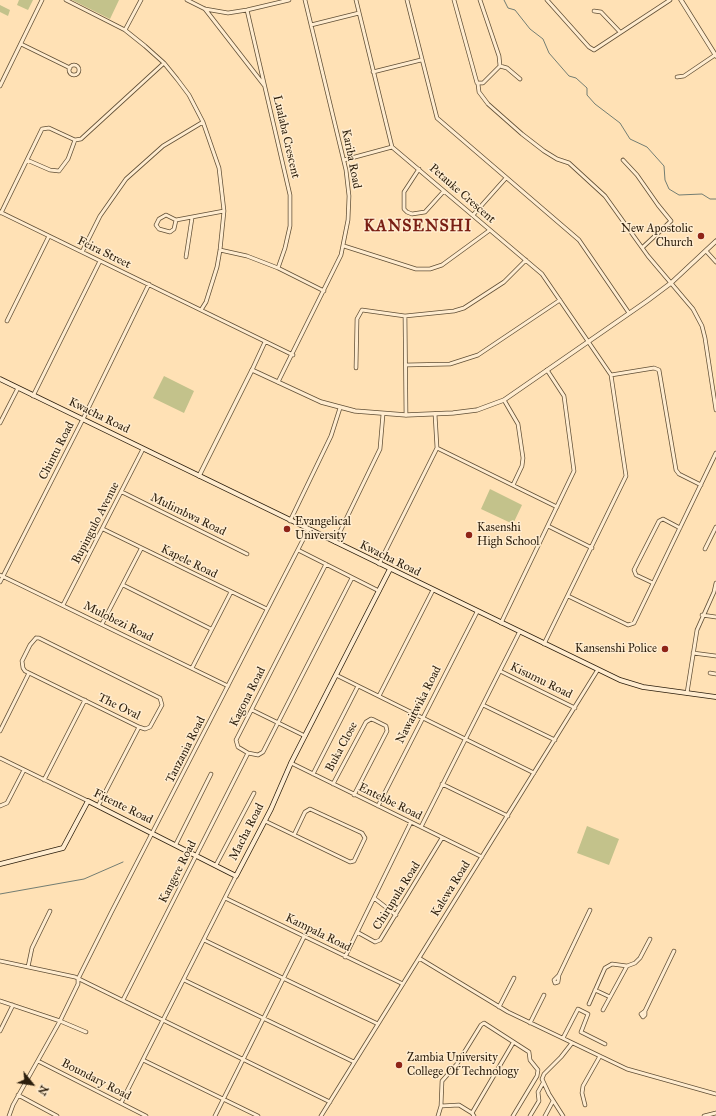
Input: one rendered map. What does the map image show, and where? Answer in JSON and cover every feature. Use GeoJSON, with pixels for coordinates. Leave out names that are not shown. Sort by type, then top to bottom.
{"type":"FeatureCollection","features":[{"type":"Feature","properties":{"kind":"main road","name":"Kwacha Road"},"geometry":{"type":"LineString","coordinates":[[0,379],[598,670],[630,684],[716,697]]}},
{"type":"Feature","properties":{"kind":"main road","name":"Macha Road"},"geometry":{"type":"LineString","coordinates":[[236,876],[265,821],[291,763],[390,569]]}},
{"type":"Feature","properties":{"kind":"main road","name":"Fitente Road"},"geometry":{"type":"LineString","coordinates":[[88,801],[176,844],[236,876]]}},
{"type":"Feature","properties":{"kind":"main road"},"geometry":{"type":"LineString","coordinates":[[0,864],[63,848],[88,801]]}},
{"type":"Feature","properties":{"kind":"street"},"geometry":{"type":"LineString","coordinates":[[0,86],[42,0]]}},
{"type":"Feature","properties":{"kind":"street"},"geometry":{"type":"LineString","coordinates":[[66,0],[125,30],[164,64],[189,95],[203,122],[219,168],[224,211],[220,250],[212,285],[201,310]]}},
{"type":"Feature","properties":{"kind":"street"},"geometry":{"type":"LineString","coordinates":[[125,30],[141,0]]}},
{"type":"Feature","properties":{"kind":"street"},"geometry":{"type":"LineString","coordinates":[[187,0],[205,9],[228,13],[289,0]]}},
{"type":"Feature","properties":{"kind":"street","name":"Kariba Road"},"geometry":{"type":"LineString","coordinates":[[278,382],[293,355],[344,246],[349,207],[348,184],[344,160],[305,0]]}},
{"type":"Feature","properties":{"kind":"street"},"geometry":{"type":"LineString","coordinates":[[344,160],[392,147],[356,0]]}},
{"type":"Feature","properties":{"kind":"street"},"geometry":{"type":"LineString","coordinates":[[407,0],[436,118],[579,240],[629,313]]}},
{"type":"Feature","properties":{"kind":"street"},"geometry":{"type":"LineString","coordinates":[[454,0],[482,97],[516,129],[544,152],[569,163],[605,196],[671,283],[693,309],[702,326],[716,410]]}},
{"type":"Feature","properties":{"kind":"street"},"geometry":{"type":"LineString","coordinates":[[480,0],[499,56],[500,66]]}},
{"type":"Feature","properties":{"kind":"street"},"geometry":{"type":"LineString","coordinates":[[547,0],[592,49],[598,49],[620,32],[670,0]]}},
{"type":"Feature","properties":{"kind":"street"},"geometry":{"type":"LineString","coordinates":[[677,77],[684,76],[716,55],[681,0]]}},
{"type":"Feature","properties":{"kind":"street"},"geometry":{"type":"LineString","coordinates":[[205,9],[266,88]]}},
{"type":"Feature","properties":{"kind":"street","name":"Lualaba Crescent"},"geometry":{"type":"LineString","coordinates":[[247,10],[288,184],[290,204],[288,238],[278,268]]}},
{"type":"Feature","properties":{"kind":"street"},"geometry":{"type":"LineString","coordinates":[[594,10],[601,12],[620,32]]}},
{"type":"Feature","properties":{"kind":"street"},"geometry":{"type":"LineString","coordinates":[[311,25],[359,13]]}},
{"type":"Feature","properties":{"kind":"street"},"geometry":{"type":"LineString","coordinates":[[21,44],[70,68]]}},
{"type":"Feature","properties":{"kind":"street"},"geometry":{"type":"LineString","coordinates":[[373,72],[421,60]]}},
{"type":"Feature","properties":{"kind":"street"},"geometry":{"type":"LineString","coordinates":[[27,160],[50,170],[59,171],[68,159],[75,140],[86,135],[164,64]]}},
{"type":"Feature","properties":{"kind":"street"},"geometry":{"type":"LineString","coordinates":[[478,84],[483,83],[500,66]]}},
{"type":"Feature","properties":{"kind":"street"},"geometry":{"type":"LineString","coordinates":[[500,66],[506,68],[520,79]]}},
{"type":"Feature","properties":{"kind":"street"},"geometry":{"type":"LineString","coordinates":[[257,75],[262,73]]}},
{"type":"Feature","properties":{"kind":"street"},"geometry":{"type":"LineString","coordinates":[[82,252],[100,216],[126,179],[163,146],[203,122]]}},
{"type":"Feature","properties":{"kind":"street"},"geometry":{"type":"LineString","coordinates":[[1,212],[40,133],[45,127],[56,130],[75,140]]}},
{"type":"Feature","properties":{"kind":"street","name":"Petauke Crescent"},"geometry":{"type":"LineString","coordinates":[[392,147],[542,274],[611,375]]}},
{"type":"Feature","properties":{"kind":"street"},"geometry":{"type":"LineString","coordinates":[[623,160],[637,175],[658,206],[671,220],[643,247]]}},
{"type":"Feature","properties":{"kind":"street"},"geometry":{"type":"LineString","coordinates":[[419,169],[404,192],[404,209],[412,214],[425,212],[444,191]]}},
{"type":"Feature","properties":{"kind":"street"},"geometry":{"type":"LineString","coordinates":[[473,215],[506,178]]}},
{"type":"Feature","properties":{"kind":"street"},"geometry":{"type":"LineString","coordinates":[[176,220],[174,229],[170,232],[159,229],[156,225],[159,219],[166,215],[176,220],[224,211]]}},
{"type":"Feature","properties":{"kind":"street","name":"Feira Street"},"geometry":{"type":"LineString","coordinates":[[1,212],[293,355]]}},
{"type":"Feature","properties":{"kind":"street"},"geometry":{"type":"LineString","coordinates":[[186,257],[192,218]]}},
{"type":"Feature","properties":{"kind":"street"},"geometry":{"type":"LineString","coordinates":[[344,246],[410,267],[430,269],[442,265],[490,230]]}},
{"type":"Feature","properties":{"kind":"street"},"geometry":{"type":"LineString","coordinates":[[7,321],[49,236]]}},
{"type":"Feature","properties":{"kind":"street"},"geometry":{"type":"LineString","coordinates":[[252,370],[321,402],[340,408],[383,414],[406,415],[477,410],[504,400],[588,342],[671,283],[716,241]]}},
{"type":"Feature","properties":{"kind":"street"},"geometry":{"type":"LineString","coordinates":[[220,250],[247,256],[278,268],[324,291]]}},
{"type":"Feature","properties":{"kind":"street"},"geometry":{"type":"LineString","coordinates":[[706,251],[716,262]]}},
{"type":"Feature","properties":{"kind":"street"},"geometry":{"type":"LineString","coordinates":[[356,368],[358,319],[362,310],[405,316],[447,313],[464,308],[504,282],[526,260]]}},
{"type":"Feature","properties":{"kind":"street"},"geometry":{"type":"LineString","coordinates":[[33,396],[100,261]]}},
{"type":"Feature","properties":{"kind":"street","name":"Chintu Road"},"geometry":{"type":"LineString","coordinates":[[0,582],[1,575],[83,419],[149,284]]}},
{"type":"Feature","properties":{"kind":"street"},"geometry":{"type":"LineString","coordinates":[[406,365],[450,364],[478,355],[560,300]]}},
{"type":"Feature","properties":{"kind":"street"},"geometry":{"type":"LineString","coordinates":[[405,316],[406,415]]}},
{"type":"Feature","properties":{"kind":"street"},"geometry":{"type":"LineString","coordinates":[[199,476],[265,342]]}},
{"type":"Feature","properties":{"kind":"street"},"geometry":{"type":"LineString","coordinates":[[544,644],[626,476],[611,375],[654,368],[659,370],[676,470],[679,474],[701,485]]}},
{"type":"Feature","properties":{"kind":"street"},"geometry":{"type":"LineString","coordinates":[[501,624],[573,475],[575,467],[564,396],[547,370]]}},
{"type":"Feature","properties":{"kind":"street"},"geometry":{"type":"LineString","coordinates":[[0,423],[18,388]]}},
{"type":"Feature","properties":{"kind":"street"},"geometry":{"type":"LineString","coordinates":[[504,400],[518,424],[523,458],[522,466],[513,485]]}},
{"type":"Feature","properties":{"kind":"street"},"geometry":{"type":"LineString","coordinates":[[290,520],[331,436],[340,408]]}},
{"type":"Feature","properties":{"kind":"street"},"geometry":{"type":"LineString","coordinates":[[335,542],[380,449],[383,414]]}},
{"type":"Feature","properties":{"kind":"street"},"geometry":{"type":"LineString","coordinates":[[379,564],[437,448],[435,414]]}},
{"type":"Feature","properties":{"kind":"street"},"geometry":{"type":"LineString","coordinates":[[437,448],[557,507]]}},
{"type":"Feature","properties":{"kind":"street","name":"Bupingulo Avenue"},"geometry":{"type":"LineString","coordinates":[[63,605],[143,449]]}},
{"type":"Feature","properties":{"kind":"street"},"geometry":{"type":"LineString","coordinates":[[568,596],[628,625],[634,622],[716,453]]}},
{"type":"Feature","properties":{"kind":"street","name":"Mulimbwa Road"},"geometry":{"type":"LineString","coordinates":[[122,492],[247,554]]}},
{"type":"Feature","properties":{"kind":"street"},"geometry":{"type":"LineString","coordinates":[[653,583],[636,575],[634,570],[659,521],[664,519],[680,528]]}},
{"type":"Feature","properties":{"kind":"street"},"geometry":{"type":"LineString","coordinates":[[548,526],[592,548]]}},
{"type":"Feature","properties":{"kind":"street"},"geometry":{"type":"LineString","coordinates":[[705,549],[716,527]]}},
{"type":"Feature","properties":{"kind":"street","name":"Kapele Road"},"geometry":{"type":"LineString","coordinates":[[103,529],[267,609]]}},
{"type":"Feature","properties":{"kind":"street","name":"Tanzania Road"},"geometry":{"type":"LineString","coordinates":[[9,1116],[18,1095],[60,1021],[78,984],[78,978],[308,530]]}},
{"type":"Feature","properties":{"kind":"street"},"geometry":{"type":"LineString","coordinates":[[102,624],[141,548]]}},
{"type":"Feature","properties":{"kind":"street"},"geometry":{"type":"LineString","coordinates":[[298,550],[378,591]]}},
{"type":"Feature","properties":{"kind":"street","name":"Kagona Road"},"geometry":{"type":"LineString","coordinates":[[248,753],[238,747],[236,740],[326,564]]}},
{"type":"Feature","properties":{"kind":"street","name":"Mulobezi Road"},"geometry":{"type":"LineString","coordinates":[[1,575],[228,686]]}},
{"type":"Feature","properties":{"kind":"street"},"geometry":{"type":"LineString","coordinates":[[248,753],[258,755],[264,752],[352,578]]}},
{"type":"Feature","properties":{"kind":"street"},"geometry":{"type":"LineString","coordinates":[[687,693],[697,630],[702,615],[715,592],[716,583]]}},
{"type":"Feature","properties":{"kind":"street"},"geometry":{"type":"LineString","coordinates":[[123,585],[211,629]]}},
{"type":"Feature","properties":{"kind":"street"},"geometry":{"type":"LineString","coordinates":[[379,696],[433,590]]}},
{"type":"Feature","properties":{"kind":"street"},"geometry":{"type":"LineString","coordinates":[[192,668],[231,592]]}},
{"type":"Feature","properties":{"kind":"street","name":"Nawaitwika Road"},"geometry":{"type":"LineString","coordinates":[[378,806],[477,612]]}},
{"type":"Feature","properties":{"kind":"street"},"geometry":{"type":"LineString","coordinates":[[702,615],[716,617]]}},
{"type":"Feature","properties":{"kind":"street"},"geometry":{"type":"LineString","coordinates":[[421,827],[520,633]]}},
{"type":"Feature","properties":{"kind":"street","name":"The Oval"},"geometry":{"type":"LineString","coordinates":[[39,638],[160,698],[162,705],[150,727],[145,729],[29,673],[23,668],[22,661],[33,641],[39,638]]}},
{"type":"Feature","properties":{"kind":"street"},"geometry":{"type":"LineString","coordinates":[[693,653],[716,656]]}},
{"type":"Feature","properties":{"kind":"street","name":"Kalewa Road"},"geometry":{"type":"LineString","coordinates":[[321,1116],[598,670]]}},
{"type":"Feature","properties":{"kind":"street","name":"Kisumu Road"},"geometry":{"type":"LineString","coordinates":[[500,671],[575,708]]}},
{"type":"Feature","properties":{"kind":"street"},"geometry":{"type":"LineString","coordinates":[[0,731],[29,673]]}},
{"type":"Feature","properties":{"kind":"street"},"geometry":{"type":"LineString","coordinates":[[710,673],[716,674]]}},
{"type":"Feature","properties":{"kind":"street"},"geometry":{"type":"LineString","coordinates":[[336,675],[466,738],[534,773]]}},
{"type":"Feature","properties":{"kind":"street"},"geometry":{"type":"LineString","coordinates":[[313,774],[358,686]]}},
{"type":"Feature","properties":{"kind":"street"},"geometry":{"type":"LineString","coordinates":[[44,780],[85,700]]}},
{"type":"Feature","properties":{"kind":"street"},"geometry":{"type":"LineString","coordinates":[[483,705],[555,740]]}},
{"type":"Feature","properties":{"kind":"street"},"geometry":{"type":"LineString","coordinates":[[252,710],[305,736]]}},
{"type":"Feature","properties":{"kind":"street","name":"Buka Close"},"geometry":{"type":"LineString","coordinates":[[333,784],[366,722],[371,719],[386,726],[387,731],[354,795]]}},
{"type":"Feature","properties":{"kind":"street"},"geometry":{"type":"LineString","coordinates":[[98,806],[139,727]]}},
{"type":"Feature","properties":{"kind":"street","name":"Kangere Road"},"geometry":{"type":"LineString","coordinates":[[123,1000],[248,753]]}},
{"type":"Feature","properties":{"kind":"street","name":"Fitente Road"},"geometry":{"type":"LineString","coordinates":[[0,758],[88,801]]}},
{"type":"Feature","properties":{"kind":"street","name":"Entebbe Road"},"geometry":{"type":"LineString","coordinates":[[291,763],[482,857]]}},
{"type":"Feature","properties":{"kind":"street"},"geometry":{"type":"LineString","coordinates":[[0,806],[7,803],[24,770]]}},
{"type":"Feature","properties":{"kind":"street"},"geometry":{"type":"LineString","coordinates":[[176,844],[211,774]]}},
{"type":"Feature","properties":{"kind":"street"},"geometry":{"type":"LineString","coordinates":[[442,784],[508,816]]}},
{"type":"Feature","properties":{"kind":"street"},"geometry":{"type":"LineString","coordinates":[[216,865],[254,793]]}},
{"type":"Feature","properties":{"kind":"street"},"geometry":{"type":"LineString","coordinates":[[265,821],[294,835],[350,862],[354,861],[365,836],[362,833],[310,809],[305,812],[294,835]]}},
{"type":"Feature","properties":{"kind":"street"},"geometry":{"type":"LineString","coordinates":[[345,957],[411,822]]}},
{"type":"Feature","properties":{"kind":"street","name":"Chirupula Road"},"geometry":{"type":"LineString","coordinates":[[357,932],[378,942],[442,838]]}},
{"type":"Feature","properties":{"kind":"street","name":"Macha Road"},"geometry":{"type":"LineString","coordinates":[[121,1103],[236,876]]}},
{"type":"Feature","properties":{"kind":"street","name":"Kampala Road"},"geometry":{"type":"LineString","coordinates":[[225,898],[403,984]]}},
{"type":"Feature","properties":{"kind":"street"},"geometry":{"type":"LineString","coordinates":[[374,898],[396,915]]}},
{"type":"Feature","properties":{"kind":"street"},"geometry":{"type":"LineString","coordinates":[[559,975],[590,910]]}},
{"type":"Feature","properties":{"kind":"street"},"geometry":{"type":"LineString","coordinates":[[28,967],[32,948],[50,911]]}},
{"type":"Feature","properties":{"kind":"street"},"geometry":{"type":"LineString","coordinates":[[215,1116],[304,936]]}},
{"type":"Feature","properties":{"kind":"street"},"geometry":{"type":"LineString","coordinates":[[603,1010],[628,966],[638,961],[650,939]]}},
{"type":"Feature","properties":{"kind":"street"},"geometry":{"type":"LineString","coordinates":[[204,940],[284,977],[378,1024]]}},
{"type":"Feature","properties":{"kind":"street"},"geometry":{"type":"LineString","coordinates":[[645,1011],[674,951]]}},
{"type":"Feature","properties":{"kind":"street"},"geometry":{"type":"LineString","coordinates":[[419,958],[499,1007],[600,1056],[638,1072],[716,1094]]}},
{"type":"Feature","properties":{"kind":"street"},"geometry":{"type":"LineString","coordinates":[[0,961],[78,978],[330,1102]]}},
{"type":"Feature","properties":{"kind":"street"},"geometry":{"type":"LineString","coordinates":[[589,1004],[607,966],[616,964],[628,966]]}},
{"type":"Feature","properties":{"kind":"street"},"geometry":{"type":"LineString","coordinates":[[499,1007],[514,978]]}},
{"type":"Feature","properties":{"kind":"street"},"geometry":{"type":"LineString","coordinates":[[184,980],[354,1062]]}},
{"type":"Feature","properties":{"kind":"street"},"geometry":{"type":"LineString","coordinates":[[595,990],[610,997]]}},
{"type":"Feature","properties":{"kind":"street"},"geometry":{"type":"LineString","coordinates":[[530,1023],[544,995]]}},
{"type":"Feature","properties":{"kind":"street"},"geometry":{"type":"LineString","coordinates":[[0,1001],[60,1021],[86,1032]]}},
{"type":"Feature","properties":{"kind":"street"},"geometry":{"type":"LineString","coordinates":[[0,1031],[13,1005]]}},
{"type":"Feature","properties":{"kind":"street"},"geometry":{"type":"LineString","coordinates":[[563,1038],[578,1009],[588,1014],[582,1032],[605,1044]]}},
{"type":"Feature","properties":{"kind":"street"},"geometry":{"type":"LineString","coordinates":[[438,1116],[441,1106],[442,1082],[457,1064],[481,1025],[484,1023],[513,1043],[519,1044],[530,1053],[530,1060],[538,1071],[513,1116]]}},
{"type":"Feature","properties":{"kind":"street"},"geometry":{"type":"LineString","coordinates":[[441,1106],[459,1105],[473,1114],[513,1043]]}},
{"type":"Feature","properties":{"kind":"street"},"geometry":{"type":"LineString","coordinates":[[530,1116],[539,1101],[538,1092],[543,1083],[544,1074],[561,1057],[572,1043]]}},
{"type":"Feature","properties":{"kind":"street"},"geometry":{"type":"LineString","coordinates":[[585,1106],[582,1093],[583,1086],[600,1056]]}},
{"type":"Feature","properties":{"kind":"street"},"geometry":{"type":"LineString","coordinates":[[143,1060],[258,1116]]}},
{"type":"Feature","properties":{"kind":"street","name":"Boundary Road"},"geometry":{"type":"LineString","coordinates":[[38,1061],[146,1116]]}},
{"type":"Feature","properties":{"kind":"street"},"geometry":{"type":"LineString","coordinates":[[543,1083],[563,1116]]}},
{"type":"Feature","properties":{"kind":"street"},"geometry":{"type":"LineString","coordinates":[[18,1095],[57,1116]]}},
{"type":"Feature","properties":{"kind":"street"},"geometry":{"type":"LineString","coordinates":[[545,1116],[553,1101]]}},
{"type":"Feature","properties":{"kind":"street"},"geometry":{"type":"LineString","coordinates":[[704,1116],[714,1114]]}},
{"type":"Feature","properties":{"kind":"shaded area"},"geometry":{"type":"Polygon","coordinates":[[[19,0],[33,0],[28,10],[17,5],[19,0]]]}},
{"type":"Feature","properties":{"kind":"shaded area"},"geometry":{"type":"Polygon","coordinates":[[[72,0],[119,0],[110,19],[72,0]]]}},
{"type":"Feature","properties":{"kind":"shaded area"},"geometry":{"type":"Polygon","coordinates":[[[0,5],[10,10],[8,16],[0,12],[0,5]]]}},
{"type":"Feature","properties":{"kind":"shaded area"},"geometry":{"type":"Polygon","coordinates":[[[164,376],[194,391],[184,413],[153,398],[164,376]]]}},
{"type":"Feature","properties":{"kind":"shaded area"},"geometry":{"type":"Polygon","coordinates":[[[490,489],[522,505],[513,524],[481,509],[490,489]]]}},
{"type":"Feature","properties":{"kind":"shaded area"},"geometry":{"type":"Polygon","coordinates":[[[587,826],[619,839],[609,865],[577,853],[587,826]]]}},
{"type":"Feature","properties":{"kind":"waterway"},"geometry":{"type":"LineString","coordinates":[[504,0],[508,8],[515,10],[530,29],[543,39],[549,53],[569,76],[576,78],[587,88],[587,95],[595,104],[620,123],[630,139],[647,147],[664,166],[665,180],[669,189],[679,195],[702,194],[710,199],[716,199]]}},
{"type":"Feature","properties":{"kind":"waterway"},"geometry":{"type":"LineString","coordinates":[[0,894],[84,879],[123,862]]}},
{"type":"Feature","properties":{"kind":"place","name":"New Apostolic Church"},"geometry":{"type":"Point","coordinates":[701,236]}},
{"type":"Feature","properties":{"kind":"place","name":"Evangelical University"},"geometry":{"type":"Point","coordinates":[287,529]}},
{"type":"Feature","properties":{"kind":"place","name":"Kasenshi High School"},"geometry":{"type":"Point","coordinates":[469,535]}},
{"type":"Feature","properties":{"kind":"place","name":"Kansenshi Police"},"geometry":{"type":"Point","coordinates":[665,649]}},
{"type":"Feature","properties":{"kind":"place","name":"Zambia University College Of Technology"},"geometry":{"type":"Point","coordinates":[399,1065]}},
{"type":"Feature","properties":{"kind":"district","name":"KANSENSHI"},"geometry":{"type":"Point","coordinates":[418,227]}}]}
